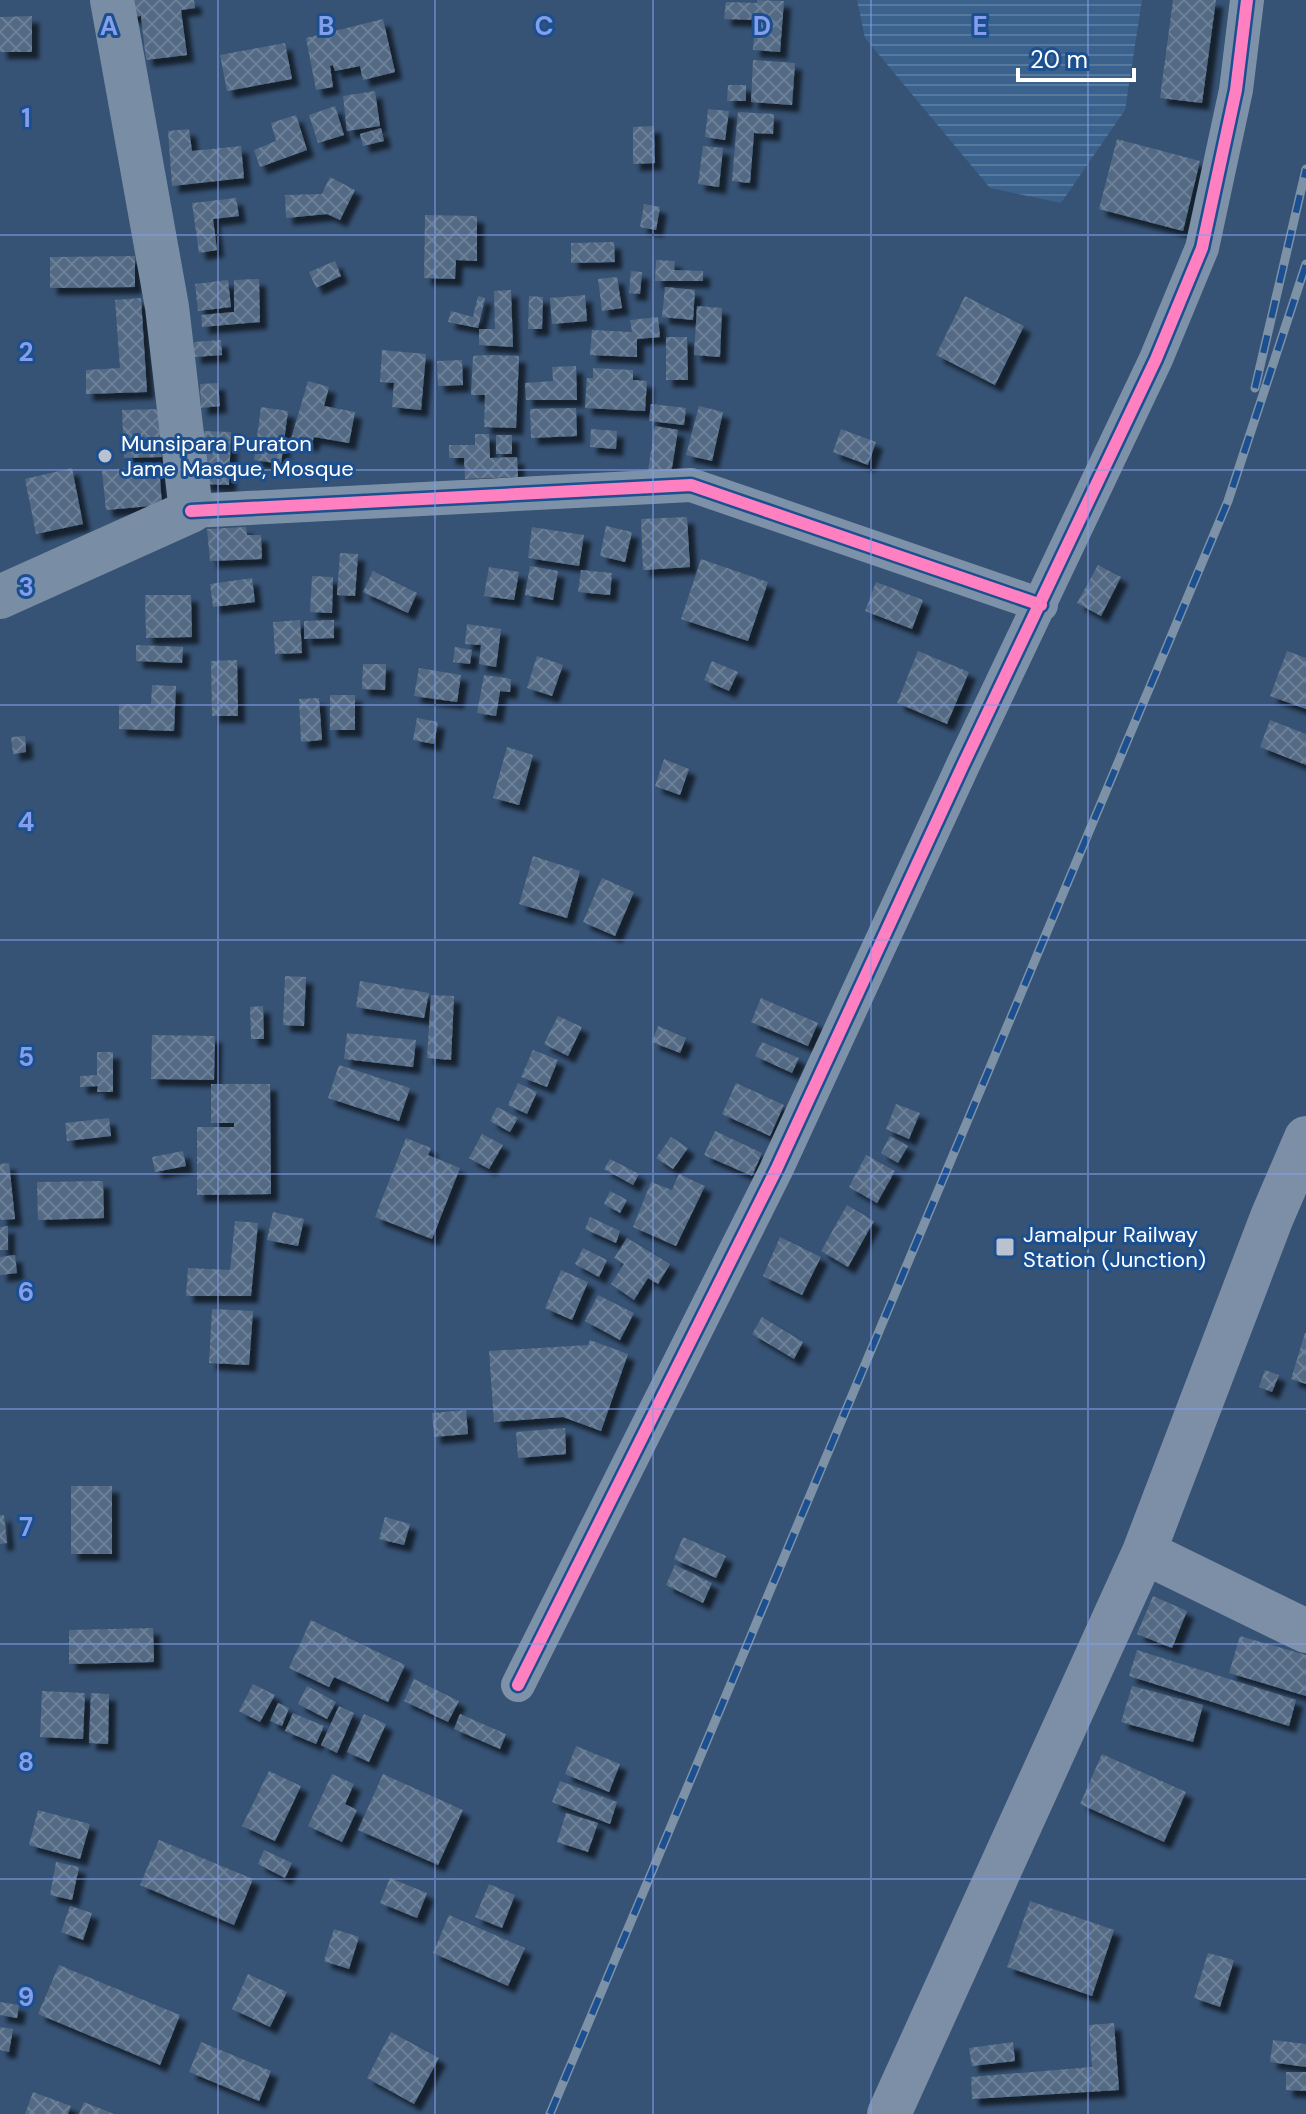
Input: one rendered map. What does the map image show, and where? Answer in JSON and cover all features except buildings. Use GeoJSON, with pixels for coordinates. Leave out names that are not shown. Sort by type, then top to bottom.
{"type":"FeatureCollection","features":[{"type":"Feature","properties":{"kind":"main road"},"geometry":{"type":"LineString","coordinates":[[0,597],[191,511],[167,307],[112,0]]}},
{"type":"Feature","properties":{"kind":"main road"},"geometry":{"type":"LineString","coordinates":[[889,2114],[1144,1552],[1272,1217],[1306,1138]]}},
{"type":"Feature","properties":{"kind":"main road"},"geometry":{"type":"LineString","coordinates":[[1144,1552],[1306,1631]]}},
{"type":"Feature","properties":{"kind":"street"},"geometry":{"type":"LineString","coordinates":[[518,1685],[776,1170],[963,765],[1156,359],[1202,248],[1236,90],[1247,0]]}},
{"type":"Feature","properties":{"kind":"street"},"geometry":{"type":"LineString","coordinates":[[191,511],[691,485],[1041,605]]}},
{"type":"Feature","properties":{"kind":"water"},"geometry":{"type":"Polygon","coordinates":[[[857,0],[1142,0],[1125,110],[1061,203],[990,188],[865,38],[857,0]]]}},
{"type":"Feature","properties":{"kind":"railway"},"geometry":{"type":"LineString","coordinates":[[1255,388],[1306,169]]}},
{"type":"Feature","properties":{"kind":"railway"},"geometry":{"type":"LineString","coordinates":[[550,2114],[1228,501],[1306,264]]}},
{"type":"Feature","properties":{"kind":"cycle path"},"geometry":{"type":"LineString","coordinates":[[518,1685],[776,1170],[963,765],[1156,359],[1202,248],[1236,90],[1247,0]]}},
{"type":"Feature","properties":{"kind":"cycle path"},"geometry":{"type":"LineString","coordinates":[[191,511],[691,485],[1041,605]]}},
{"type":"Feature","properties":{"kind":"place","name":"Munsipara Puraton Jame Masque, Mosque"},"geometry":{"type":"Point","coordinates":[105,456]}},
{"type":"Feature","properties":{"kind":"place","name":"Jamalpur Railway Station (Junction)"},"geometry":{"type":"Point","coordinates":[1005,1247]}}]}
